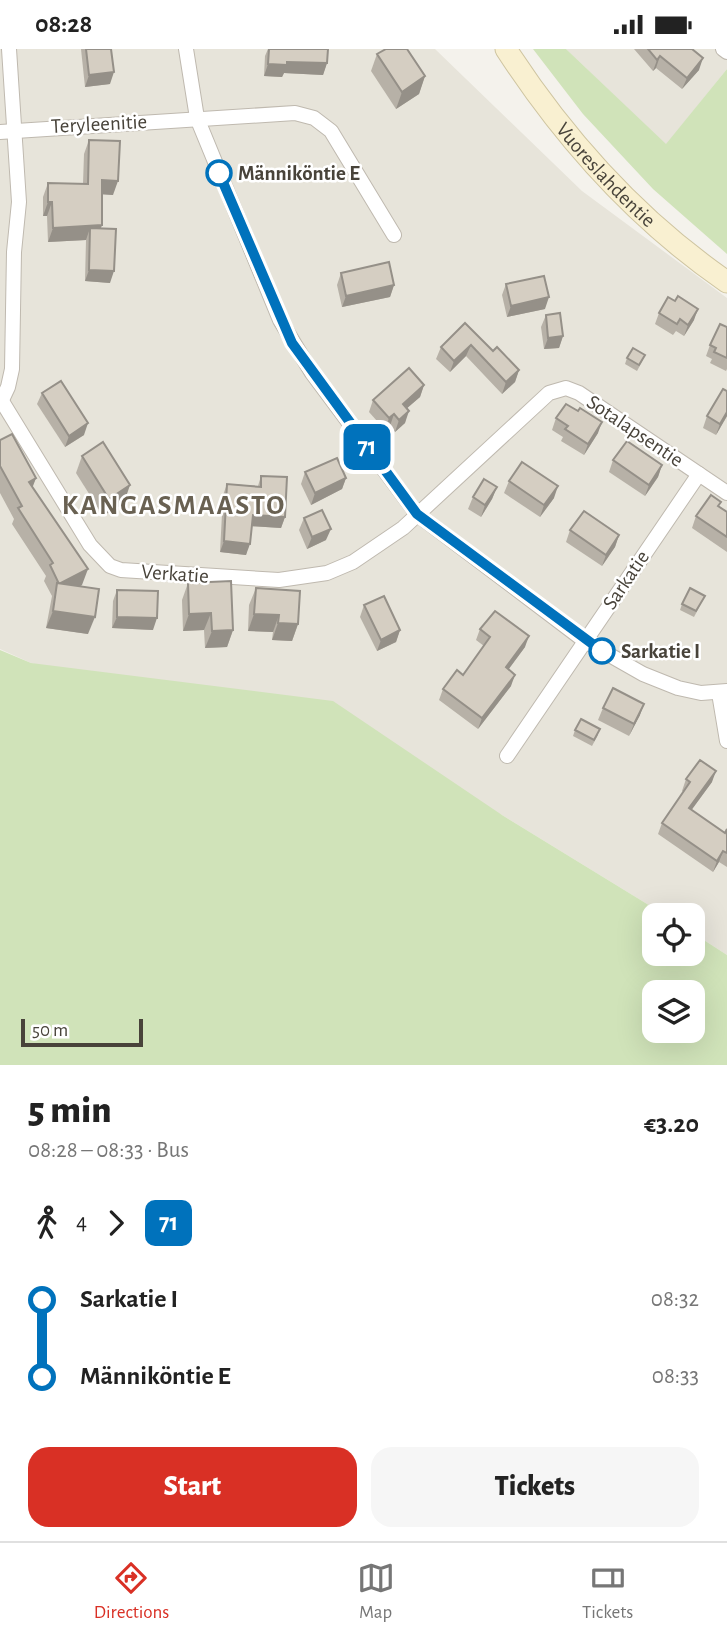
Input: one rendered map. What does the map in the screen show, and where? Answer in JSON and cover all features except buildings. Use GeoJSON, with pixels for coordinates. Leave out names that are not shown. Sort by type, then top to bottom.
{"type":"FeatureCollection","features":[{"type":"Feature","properties":{"kind":"street"},"geometry":{"type":"LineString","coordinates":[[1,404],[12,369],[14,252],[19,202],[9,49]]}},
{"type":"Feature","properties":{"kind":"street"},"geometry":{"type":"LineString","coordinates":[[186,49],[197,118],[292,343],[397,489],[417,514],[585,641],[643,674],[678,688],[723,692],[727,741]]}},
{"type":"Feature","properties":{"kind":"street","name":"Vuoreslahdentie"},"geometry":{"type":"LineString","coordinates":[[506,49],[565,135],[628,201],[727,282]]}},
{"type":"Feature","properties":{"kind":"street","name":"Teryleenitie"},"geometry":{"type":"LineString","coordinates":[[0,132],[295,113],[314,118],[331,131],[394,235]]}},
{"type":"Feature","properties":{"kind":"street","name":"Sotalapsentie"},"geometry":{"type":"LineString","coordinates":[[417,514],[524,412],[549,393],[566,388],[579,393],[727,493]]}},
{"type":"Feature","properties":{"kind":"street","name":"Verkatie"},"geometry":{"type":"LineString","coordinates":[[1,404],[90,545],[110,566],[121,570],[279,580],[308,578],[353,562],[417,514]]}},
{"type":"Feature","properties":{"kind":"street","name":"Sarkatie"},"geometry":{"type":"LineString","coordinates":[[507,757],[699,474]]}},
{"type":"Feature","properties":{"kind":"shaded area"},"geometry":{"type":"Polygon","coordinates":[[[0,49],[435,49],[582,191],[727,298],[727,955],[705,941],[705,903],[645,903],[502,815],[31,663],[0,649],[0,49]]]}},
{"type":"Feature","properties":{"kind":"shaded area"},"geometry":{"type":"Polygon","coordinates":[[[566,49],[727,49],[727,69],[666,145],[566,49]]]}},
{"type":"Feature","properties":{"kind":"green space"},"geometry":{"type":"Polygon","coordinates":[[[533,49],[566,49],[666,144],[727,69],[727,254],[653,189],[583,114],[533,49]]]}},
{"type":"Feature","properties":{"kind":"green space"},"geometry":{"type":"Polygon","coordinates":[[[0,650],[31,663],[333,701],[502,815],[645,903],[642,903],[642,966],[705,966],[705,941],[727,955],[727,1065],[0,1065],[0,650]]]}},
{"type":"Feature","properties":{"kind":"bus line","name":"71"},"geometry":{"type":"LineString","coordinates":[[219,173],[292,343],[417,514],[602,651]]}},
{"type":"Feature","properties":{"kind":"place","name":"Männiköntie E"},"geometry":{"type":"Point","coordinates":[219,173]}},
{"type":"Feature","properties":{"kind":"place","name":"Sarkatie I"},"geometry":{"type":"Point","coordinates":[602,651]}},
{"type":"Feature","properties":{"kind":"district","name":"KANGASMAASTO"},"geometry":{"type":"Point","coordinates":[174,506]}}]}
